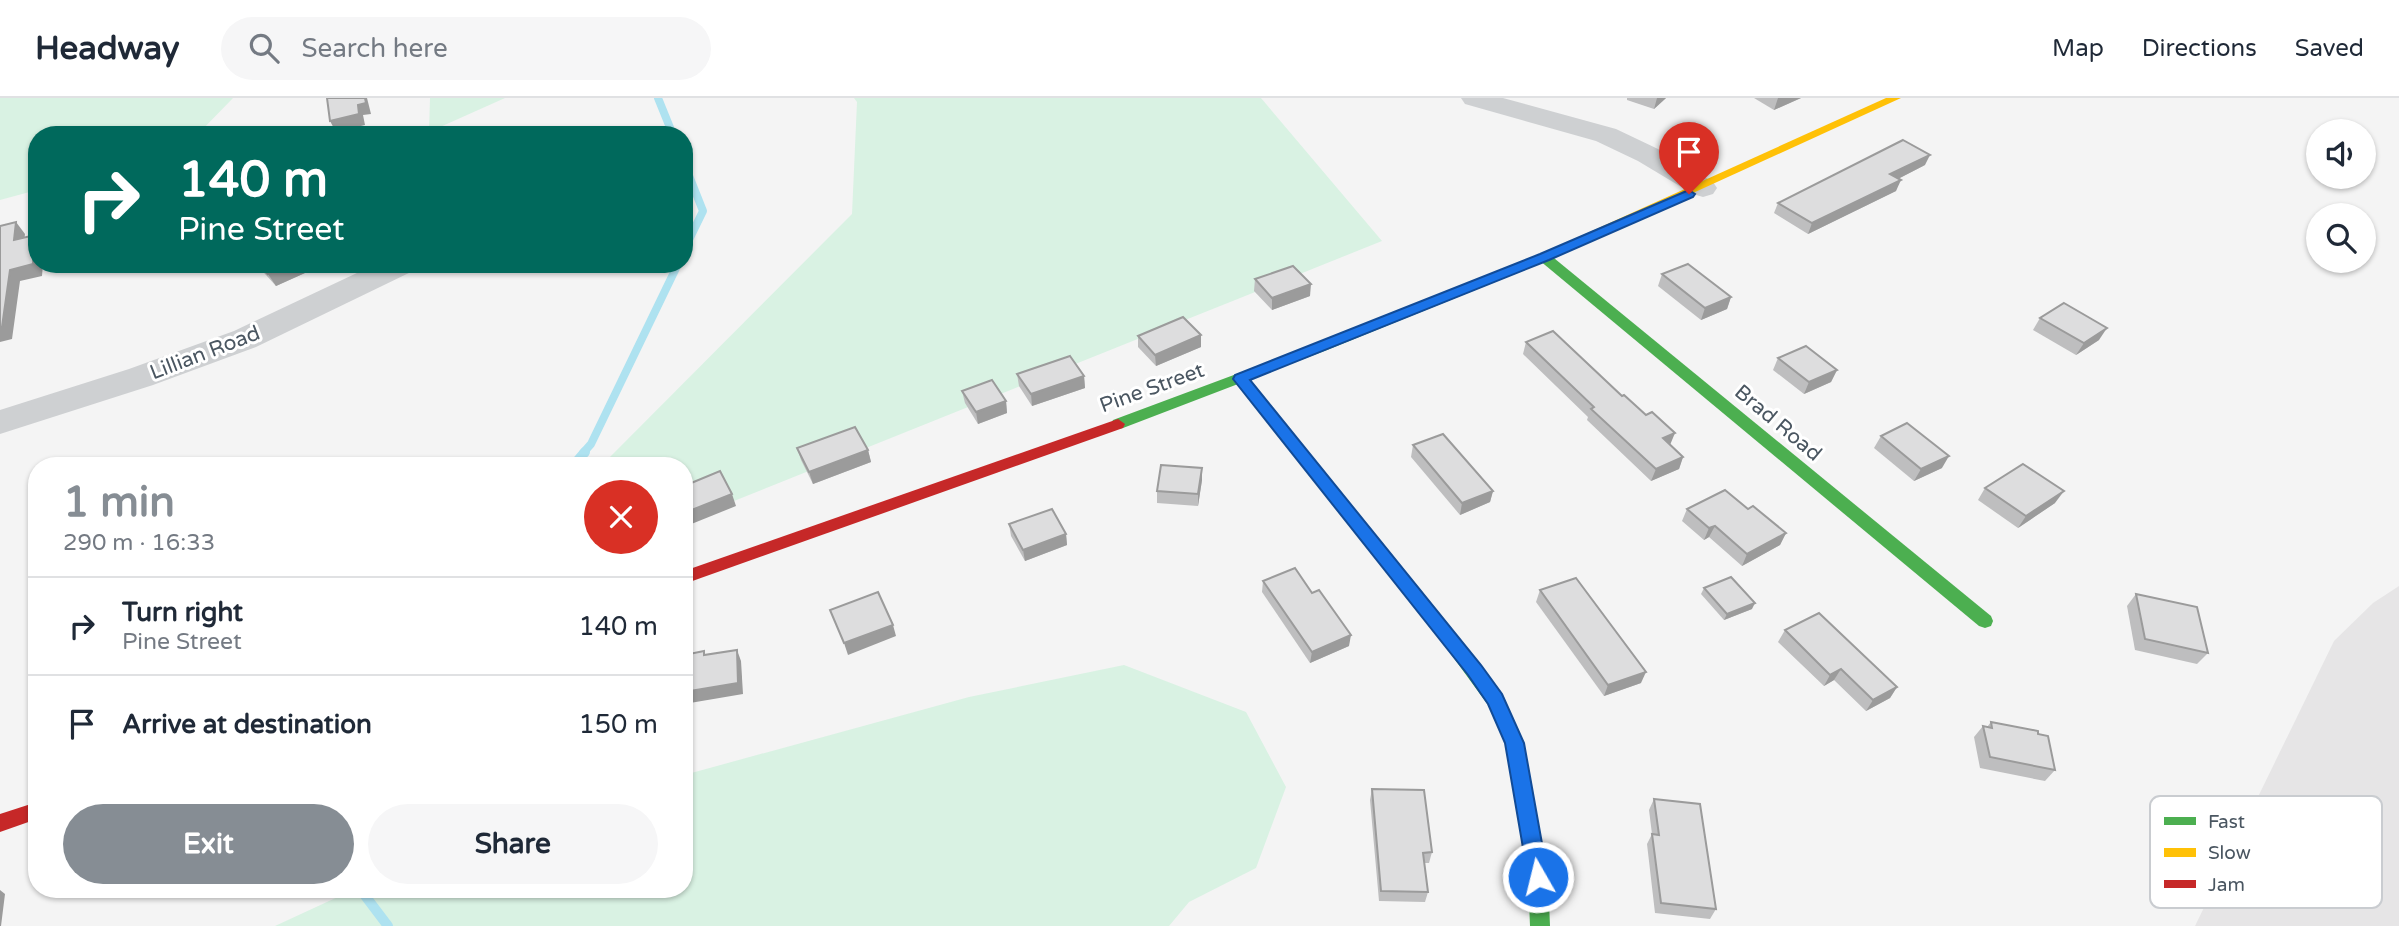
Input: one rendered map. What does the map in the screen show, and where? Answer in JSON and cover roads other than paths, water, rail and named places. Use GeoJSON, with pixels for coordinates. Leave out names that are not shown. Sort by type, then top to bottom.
{"type":"FeatureCollection","features":[{"type":"Feature","properties":{"kind":"street"},"geometry":{"type":"LineString","coordinates":[[1474,98],[1606,135],[1648,155],[1703,188]]}},
{"type":"Feature","properties":{"kind":"street","name":"Pine Street"},"geometry":{"type":"LineString","coordinates":[[693,575],[1241,379],[1544,257],[1703,188],[1895,98]]}},
{"type":"Feature","properties":{"kind":"street","name":"Brad Road"},"geometry":{"type":"LineString","coordinates":[[1544,257],[1985,621]]}},
{"type":"Feature","properties":{"kind":"street","name":"Lillian Road"},"geometry":{"type":"LineString","coordinates":[[0,422],[141,377],[245,339],[383,273]]}},
{"type":"Feature","properties":{"kind":"street"},"geometry":{"type":"LineString","coordinates":[[1241,379],[1475,670],[1495,700],[1515,743],[1526,796],[1538,877],[1540,926]]}},
{"type":"Feature","properties":{"kind":"street"},"geometry":{"type":"LineString","coordinates":[[0,823],[28,813]]}},
{"type":"Feature","properties":{"kind":"waterway"},"geometry":{"type":"LineString","coordinates":[[658,98],[669,126]]}},
{"type":"Feature","properties":{"kind":"waterway"},"geometry":{"type":"LineString","coordinates":[[693,186],[703,211],[693,232]]}},
{"type":"Feature","properties":{"kind":"waterway"},"geometry":{"type":"LineString","coordinates":[[583,453],[591,444],[674,273]]}},
{"type":"Feature","properties":{"kind":"waterway"},"geometry":{"type":"LineString","coordinates":[[581,457],[585,452]]}},
{"type":"Feature","properties":{"kind":"waterway"},"geometry":{"type":"LineString","coordinates":[[367,898],[388,926]]}}]}
